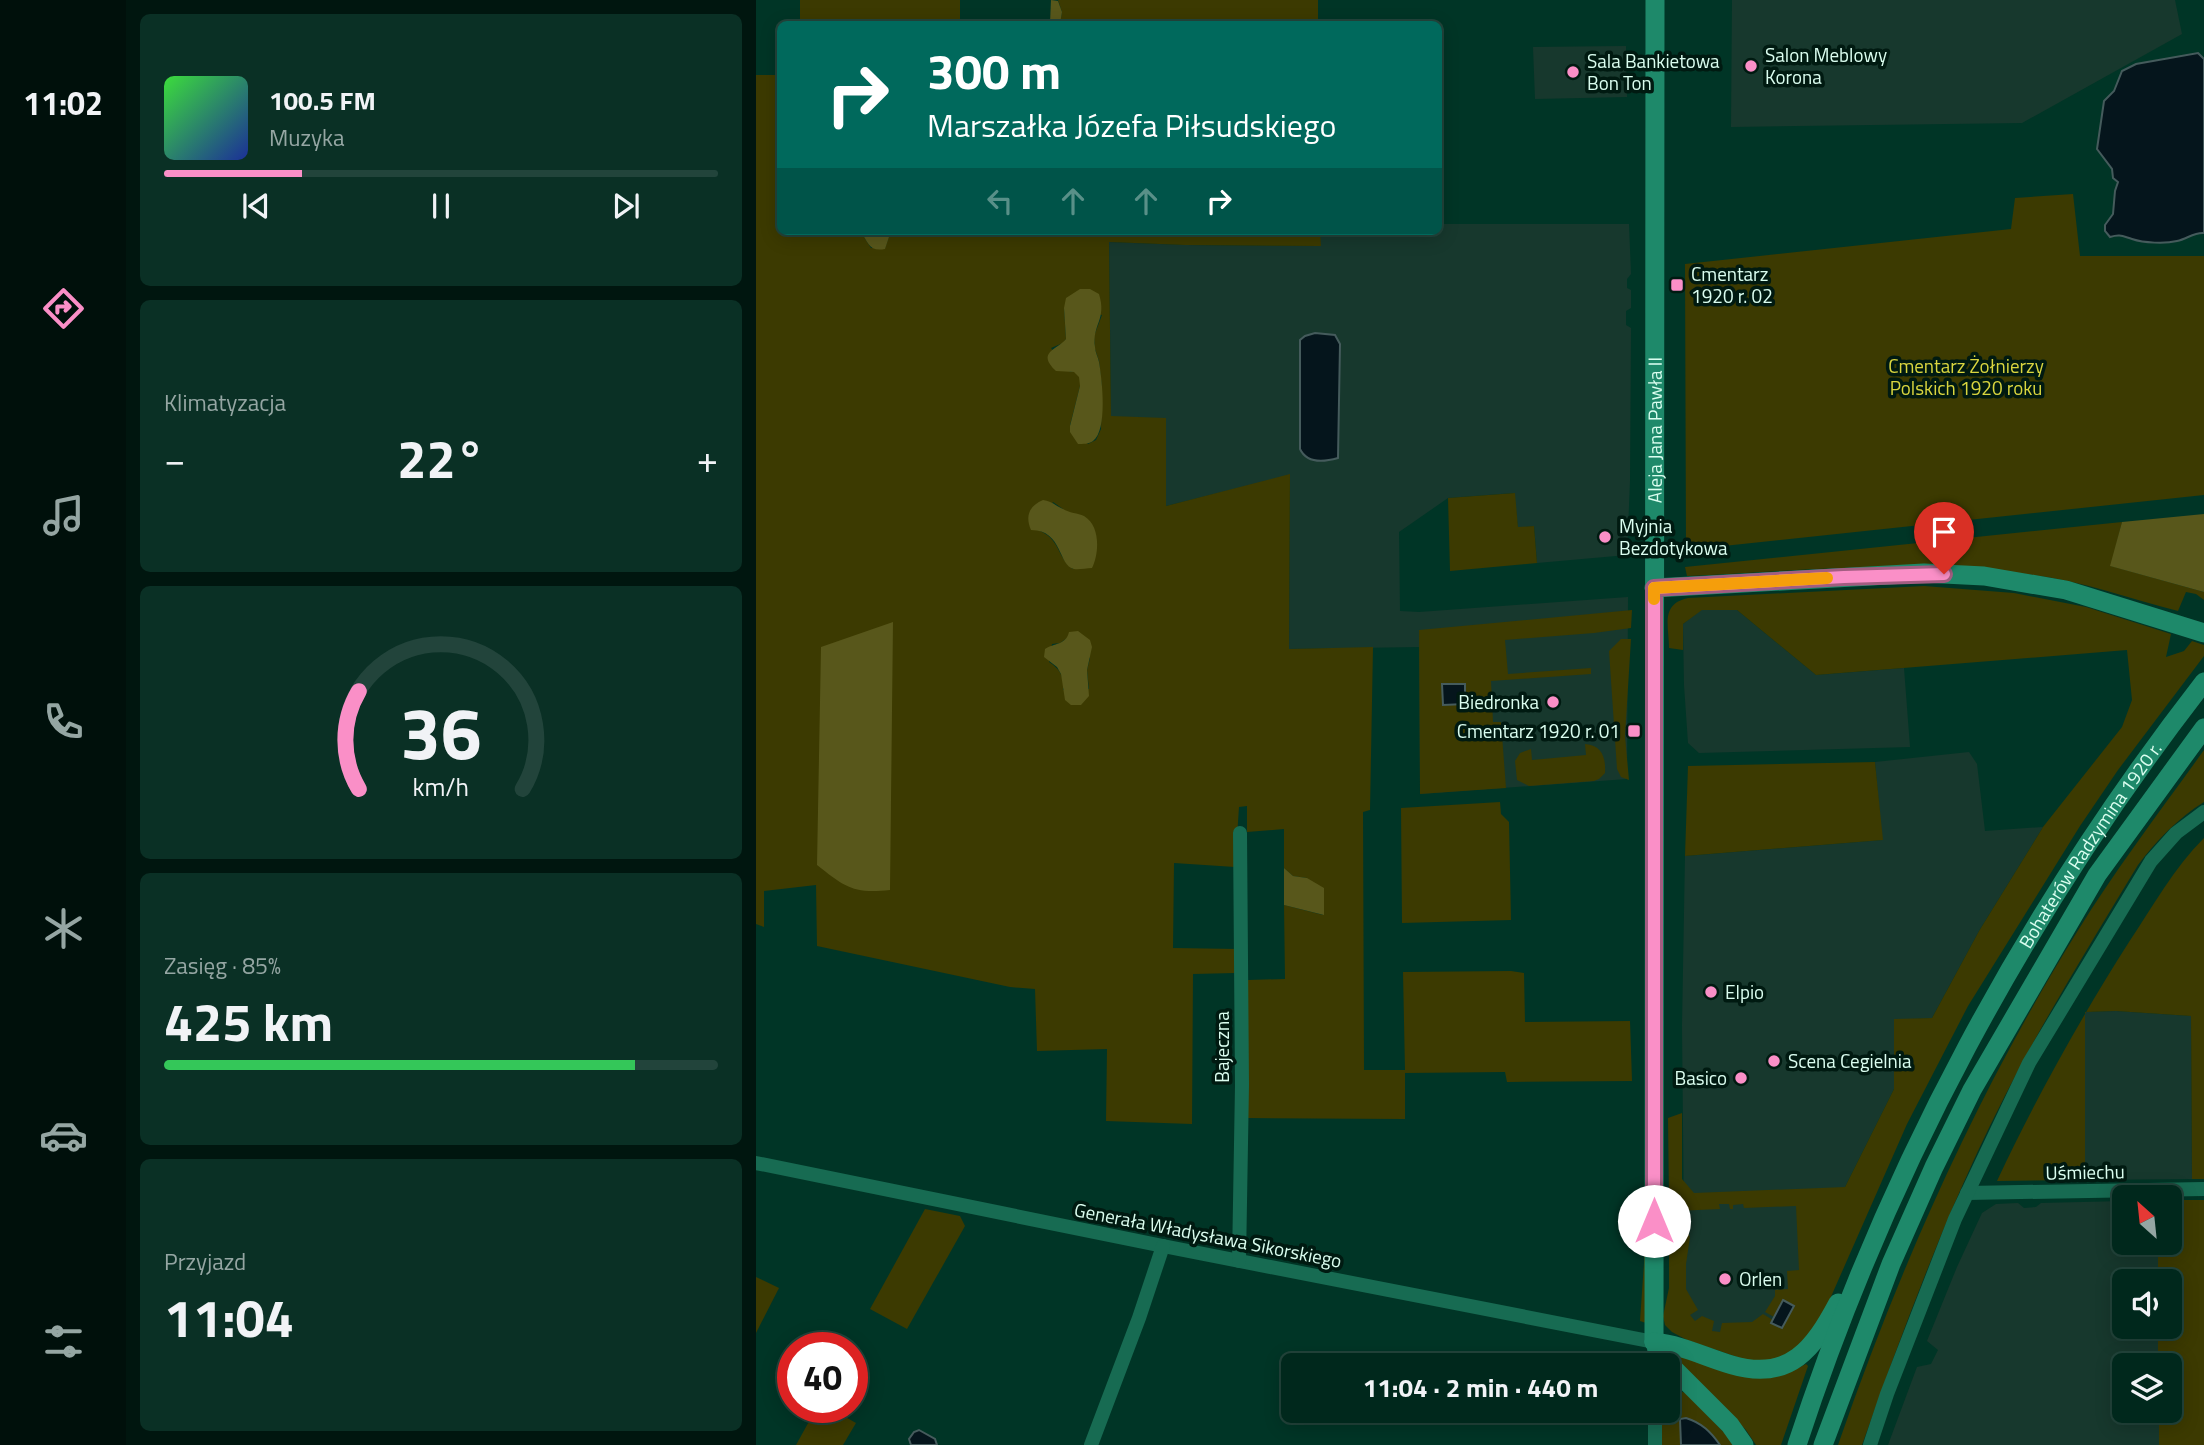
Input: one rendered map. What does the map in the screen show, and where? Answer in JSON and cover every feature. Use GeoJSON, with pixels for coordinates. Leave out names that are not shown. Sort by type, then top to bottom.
{"type":"FeatureCollection","features":[{"type":"Feature","properties":{"kind":"main road","name":"Aleja Jana Pawła II"},"geometry":{"type":"LineString","coordinates":[[1654,1342],[1655,0]]}},
{"type":"Feature","properties":{"kind":"main road"},"geometry":{"type":"LineString","coordinates":[[1654,588],[1924,573],[1984,576],[2066,590],[2204,633]]}},
{"type":"Feature","properties":{"kind":"main road","name":"Bohaterów Radzymina 1920 r."},"geometry":{"type":"LineString","coordinates":[[1867,1253],[1943,1093],[2027,940],[2095,831],[2204,682]]}},
{"type":"Feature","properties":{"kind":"main road","name":"Bohaterów Radzymina 1920 r."},"geometry":{"type":"LineString","coordinates":[[1823,1445],[1891,1264],[1972,1090],[2097,875],[2204,728]]}},
{"type":"Feature","properties":{"kind":"main road"},"geometry":{"type":"LineString","coordinates":[[1654,1342],[1674,1344],[1750,1369],[1784,1365],[1811,1348],[1867,1253]]}},
{"type":"Feature","properties":{"kind":"main road"},"geometry":{"type":"LineString","coordinates":[[1797,1445],[1867,1253]]}},
{"type":"Feature","properties":{"kind":"main road"},"geometry":{"type":"LineString","coordinates":[[1654,1342],[1665,1360],[1730,1425],[1744,1445]]}},
{"type":"Feature","properties":{"kind":"street"},"geometry":{"type":"LineString","coordinates":[[1870,1445],[1955,1219],[2029,1063],[2151,861],[2176,833],[2204,812]]}},
{"type":"Feature","properties":{"kind":"street","name":"Bajeczna"},"geometry":{"type":"LineString","coordinates":[[1239,1261],[1242,1085],[1240,833]]}},
{"type":"Feature","properties":{"kind":"street","name":"Generała Władysława Sikorskiego"},"geometry":{"type":"LineString","coordinates":[[756,1163],[1654,1342]]}},
{"type":"Feature","properties":{"kind":"street","name":"Uśmiechu"},"geometry":{"type":"LineString","coordinates":[[1967,1194],[2204,1189]]}},
{"type":"Feature","properties":{"kind":"street"},"geometry":{"type":"LineString","coordinates":[[1091,1445],[1163,1246]]}},
{"type":"Feature","properties":{"kind":"street","name":"Aleja Jana Pawła II"},"geometry":{"type":"LineString","coordinates":[[1654,1342],[1654,1353]]}},
{"type":"Feature","properties":{"kind":"street"},"geometry":{"type":"LineString","coordinates":[[1655,1423],[1655,1445]]}},
{"type":"Feature","properties":{"kind":"shaded area"},"geometry":{"type":"Polygon","coordinates":[[[1051,0],[1058,1],[1062,12],[1060,21],[1050,21],[1051,0]]]}},
{"type":"Feature","properties":{"kind":"shaded area"},"geometry":{"type":"Polygon","coordinates":[[[1732,0],[2175,0],[2182,34],[2022,123],[1731,127],[1732,0]]]}},
{"type":"Feature","properties":{"kind":"shaded area"},"geometry":{"type":"Polygon","coordinates":[[[1626,46],[1627,97],[1535,99],[1533,47],[1626,46]]]}},
{"type":"Feature","properties":{"kind":"shaded area"},"geometry":{"type":"Polygon","coordinates":[[[2198,53],[2204,59],[2204,233],[2167,243],[2110,237],[2105,231],[2105,225],[2113,214],[2118,182],[2097,149],[2104,101],[2114,91],[2122,71],[2136,64],[2198,53]]]}},
{"type":"Feature","properties":{"kind":"shaded area"},"geometry":{"type":"Polygon","coordinates":[[[1442,224],[1629,224],[1631,274],[1627,279],[1627,288],[1631,290],[1631,308],[1626,311],[1626,325],[1631,328],[1627,555],[1537,563],[1534,526],[1518,528],[1514,493],[1448,498],[1399,532],[1400,611],[1419,612],[1628,597],[1627,779],[1420,794],[1419,647],[1289,649],[1290,475],[1166,506],[1111,417],[1109,242],[1320,246],[1320,235],[1442,235],[1442,224]]]}},
{"type":"Feature","properties":{"kind":"shaded area"},"geometry":{"type":"Polygon","coordinates":[[[863,235],[890,235],[885,249],[870,246],[863,235]]]}},
{"type":"Feature","properties":{"kind":"shaded area"},"geometry":{"type":"Polygon","coordinates":[[[1080,289],[1090,289],[1099,294],[1101,303],[1095,349],[1103,404],[1101,426],[1098,435],[1086,444],[1078,444],[1070,432],[1080,386],[1079,377],[1074,372],[1056,371],[1048,360],[1050,352],[1066,339],[1066,298],[1080,289]]]}},
{"type":"Feature","properties":{"kind":"shaded area"},"geometry":{"type":"Polygon","coordinates":[[[1315,333],[1335,335],[1340,344],[1338,458],[1322,461],[1307,457],[1300,449],[1300,340],[1315,333]]]}},
{"type":"Feature","properties":{"kind":"shaded area"},"geometry":{"type":"Polygon","coordinates":[[[1043,500],[1084,516],[1090,521],[1097,540],[1092,568],[1076,569],[1069,566],[1049,536],[1031,530],[1028,520],[1030,512],[1034,505],[1043,500]]]}},
{"type":"Feature","properties":{"kind":"shaded area"},"geometry":{"type":"Polygon","coordinates":[[[2204,514],[2204,592],[2110,566],[2122,522],[2204,514]]]}},
{"type":"Feature","properties":{"kind":"shaded area"},"geometry":{"type":"Polygon","coordinates":[[[1702,609],[1737,610],[1816,675],[1904,668],[1910,747],[1699,753],[1688,743],[1683,624],[1702,609]]]}},
{"type":"Feature","properties":{"kind":"shaded area"},"geometry":{"type":"Polygon","coordinates":[[[893,622],[890,890],[858,890],[843,884],[817,865],[821,647],[893,622]]]}},
{"type":"Feature","properties":{"kind":"shaded area"},"geometry":{"type":"Polygon","coordinates":[[[1078,631],[1090,640],[1092,647],[1087,670],[1089,696],[1081,705],[1071,705],[1065,700],[1061,674],[1057,667],[1044,657],[1045,649],[1062,642],[1069,632],[1078,631]]]}},
{"type":"Feature","properties":{"kind":"shaded area"},"geometry":{"type":"Polygon","coordinates":[[[1442,684],[1465,684],[1465,704],[1443,705],[1442,684]]]}},
{"type":"Feature","properties":{"kind":"shaded area"},"geometry":{"type":"Polygon","coordinates":[[[1969,752],[1977,764],[1985,831],[2043,827],[1979,931],[1932,1018],[1894,1020],[1894,1089],[1845,1187],[1789,1328],[1740,1340],[1685,1325],[1682,1026],[1685,856],[1882,840],[1875,762],[1969,752]]]}},
{"type":"Feature","properties":{"kind":"shaded area"},"geometry":{"type":"Polygon","coordinates":[[[1284,868],[1293,876],[1307,878],[1324,888],[1324,915],[1284,905],[1284,868]]]}},
{"type":"Feature","properties":{"kind":"shaded area"},"geometry":{"type":"Polygon","coordinates":[[[2116,1011],[2191,1016],[2192,1179],[2085,1180],[2085,1012],[2116,1011]]]}},
{"type":"Feature","properties":{"kind":"shaded area"},"geometry":{"type":"Polygon","coordinates":[[[2112,1201],[2112,1255],[2158,1255],[2158,1269],[2112,1269],[2112,1339],[2158,1339],[2158,1353],[2112,1353],[2112,1423],[2159,1423],[2159,1445],[1888,1445],[1917,1367],[1931,1364],[1938,1350],[1927,1341],[1982,1213],[1996,1204],[2018,1203],[2024,1208],[2036,1207],[2041,1203],[2112,1201]]]}},
{"type":"Feature","properties":{"kind":"shaded area"},"geometry":{"type":"Polygon","coordinates":[[[1783,1300],[1794,1306],[1782,1328],[1771,1323],[1783,1300]]]}},
{"type":"Feature","properties":{"kind":"shaded area"},"geometry":{"type":"Polygon","coordinates":[[[1680,1419],[1697,1422],[1706,1428],[1720,1445],[1681,1445],[1680,1419]]]}},
{"type":"Feature","properties":{"kind":"shaded area"},"geometry":{"type":"Polygon","coordinates":[[[919,1430],[935,1439],[937,1445],[911,1445],[909,1439],[919,1430]]]}},
{"type":"Feature","properties":{"kind":"green space"},"geometry":{"type":"Polygon","coordinates":[[[800,0],[960,0],[960,21],[800,21],[800,0]]]}},
{"type":"Feature","properties":{"kind":"green space"},"geometry":{"type":"Polygon","coordinates":[[[1058,0],[1318,0],[1318,21],[1060,21],[1062,12],[1058,0]]]}},
{"type":"Feature","properties":{"kind":"green space"},"geometry":{"type":"Polygon","coordinates":[[[756,75],[777,75],[777,235],[863,235],[871,248],[885,248],[890,235],[1320,235],[1321,246],[1109,242],[1111,416],[1166,418],[1166,506],[1290,474],[1289,649],[1373,647],[1370,810],[1363,812],[1364,1070],[1405,1070],[1403,972],[1511,971],[1524,973],[1525,1022],[1630,1021],[1632,1081],[1507,1082],[1505,1072],[1405,1073],[1405,1119],[1247,1118],[1248,980],[1285,979],[1284,905],[1323,915],[1307,878],[1293,876],[1284,868],[1284,829],[1247,832],[1247,806],[1239,807],[1235,867],[1174,863],[1173,948],[1238,949],[1235,973],[1193,974],[1192,1124],[1106,1121],[1107,1049],[1037,1051],[1035,989],[1010,987],[817,946],[816,885],[764,891],[764,927],[756,924],[756,75]],[[1064,308],[1066,339],[1051,348],[1070,372],[1075,372],[1080,377],[1070,425],[1088,444],[1096,440],[1101,429],[1102,388],[1094,336],[1102,315],[1064,308]],[[1053,502],[1037,530],[1050,538],[1073,569],[1063,509],[1053,502]],[[1067,638],[1052,644],[1049,662],[1061,674],[1063,690],[1089,689],[1087,670],[1090,658],[1067,638]]]}},
{"type":"Feature","properties":{"kind":"green space","name":"Cmentarz Żołnierzy Polskich 1920 roku"},"geometry":{"type":"Polygon","coordinates":[[[2073,194],[2080,256],[2204,256],[2204,495],[1686,550],[1685,264],[2011,229],[2015,198],[2073,194]]]}},
{"type":"Feature","properties":{"kind":"green space"},"geometry":{"type":"Polygon","coordinates":[[[1515,493],[1518,527],[1534,526],[1537,563],[1450,571],[1448,498],[1515,493]]]}},
{"type":"Feature","properties":{"kind":"green space"},"geometry":{"type":"Polygon","coordinates":[[[2122,522],[2111,566],[2204,592],[2204,600],[2196,594],[2186,592],[2178,611],[2070,581],[1947,567],[1860,567],[1687,576],[1685,567],[2122,522]]]}},
{"type":"Feature","properties":{"kind":"green space"},"geometry":{"type":"Polygon","coordinates":[[[1924,586],[2014,593],[2086,607],[2171,634],[2166,657],[2184,651],[2192,641],[2204,645],[2204,656],[2118,770],[2080,826],[1968,1006],[1907,1124],[1819,1324],[1787,1357],[1755,1363],[1687,1340],[1665,1325],[1663,1316],[1669,1288],[1669,1235],[1672,1230],[1682,1227],[1690,1237],[1686,1289],[1698,1310],[1690,1315],[1695,1321],[1702,1316],[1714,1321],[1712,1331],[1720,1332],[1722,1323],[1752,1322],[1763,1314],[1773,1320],[1772,1323],[1784,1301],[1774,1317],[1765,1312],[1775,1296],[1775,1290],[1788,1289],[1787,1271],[1799,1270],[1796,1206],[1744,1208],[1743,1204],[1733,1205],[1733,1209],[1730,1209],[1729,1204],[1719,1204],[1720,1209],[1676,1211],[1676,1207],[1669,1200],[1668,1118],[1682,1113],[1682,1179],[1694,1193],[1845,1187],[1894,1089],[1894,1019],[1932,1018],[1979,931],[2043,827],[2122,727],[2132,700],[2127,650],[1816,675],[1737,610],[1702,610],[1683,624],[1683,650],[1669,648],[1668,617],[1673,605],[1688,598],[1924,586]]]}},
{"type":"Feature","properties":{"kind":"green space"},"geometry":{"type":"Polygon","coordinates":[[[1632,610],[1631,628],[1505,640],[1508,674],[1591,668],[1591,674],[1491,681],[1493,722],[1501,722],[1506,788],[1420,794],[1419,630],[1632,610]]]}},
{"type":"Feature","properties":{"kind":"green space"},"geometry":{"type":"Polygon","coordinates":[[[1621,639],[1631,639],[1625,736],[1629,780],[1621,777],[1617,769],[1609,651],[1621,639]]]}},
{"type":"Feature","properties":{"kind":"green space"},"geometry":{"type":"Polygon","coordinates":[[[1585,744],[1595,747],[1604,757],[1605,773],[1599,779],[1529,786],[1517,780],[1515,761],[1520,753],[1531,749],[1532,760],[1586,755],[1585,744]]]}},
{"type":"Feature","properties":{"kind":"green space"},"geometry":{"type":"Polygon","coordinates":[[[2204,750],[2204,802],[2168,830],[2138,865],[2053,1007],[1995,1116],[1945,1225],[1862,1445],[1838,1445],[1914,1246],[2006,1055],[2077,932],[2204,750]]]}},
{"type":"Feature","properties":{"kind":"green space"},"geometry":{"type":"Polygon","coordinates":[[[1875,762],[1883,840],[1685,856],[1688,766],[1875,762]]]}},
{"type":"Feature","properties":{"kind":"green space"},"geometry":{"type":"Polygon","coordinates":[[[1500,802],[1501,814],[1509,822],[1511,920],[1402,923],[1401,808],[1500,802]]]}},
{"type":"Feature","properties":{"kind":"green space"},"geometry":{"type":"Polygon","coordinates":[[[2204,838],[2204,1179],[2192,1179],[2191,1016],[2116,1011],[2086,1012],[2164,888],[2204,838]]]}},
{"type":"Feature","properties":{"kind":"green space"},"geometry":{"type":"Polygon","coordinates":[[[2085,1014],[2085,1180],[1997,1181],[2043,1089],[2085,1014]]]}},
{"type":"Feature","properties":{"kind":"green space"},"geometry":{"type":"Polygon","coordinates":[[[2182,1200],[2204,1200],[2204,1445],[2159,1445],[2159,1423],[2182,1423],[2182,1353],[2158,1353],[2158,1339],[2182,1339],[2182,1269],[2158,1269],[2158,1255],[2182,1255],[2182,1200]]]}},
{"type":"Feature","properties":{"kind":"green space"},"geometry":{"type":"Polygon","coordinates":[[[925,1209],[960,1216],[965,1226],[907,1329],[870,1309],[925,1209]]]}},
{"type":"Feature","properties":{"kind":"green space"},"geometry":{"type":"Polygon","coordinates":[[[1645,1215],[1646,1323],[1640,1321],[1645,1215]]]}},
{"type":"Feature","properties":{"kind":"green space"},"geometry":{"type":"Polygon","coordinates":[[[756,1277],[779,1288],[756,1333],[756,1277]]]}},
{"type":"Feature","properties":{"kind":"green space"},"geometry":{"type":"Polygon","coordinates":[[[1680,1355],[1796,1369],[1806,1364],[1808,1366],[1781,1445],[1756,1445],[1746,1430],[1680,1362],[1680,1355]]]}},
{"type":"Feature","properties":{"kind":"green space"},"geometry":{"type":"Polygon","coordinates":[[[1680,1391],[1686,1393],[1736,1445],[1660,1445],[1659,1423],[1680,1423],[1680,1391]]]}},
{"type":"Feature","properties":{"kind":"green space"},"geometry":{"type":"Polygon","coordinates":[[[808,1423],[856,1423],[843,1445],[796,1445],[808,1423]]]}},
{"type":"Feature","properties":{"kind":"slow traffic"},"geometry":{"type":"LineString","coordinates":[[1654,599],[1654,588],[1827,578]]}},
{"type":"Feature","properties":{"kind":"place","name":"Salon Meblowy Korona"},"geometry":{"type":"Point","coordinates":[1751,66]}},
{"type":"Feature","properties":{"kind":"place","name":"Sala Bankietowa Bon Ton"},"geometry":{"type":"Point","coordinates":[1573,72]}},
{"type":"Feature","properties":{"kind":"place","name":"Cmentarz 1920 r. 02"},"geometry":{"type":"Point","coordinates":[1677,285]}},
{"type":"Feature","properties":{"kind":"place","name":"Myjnia Bezdotykowa"},"geometry":{"type":"Point","coordinates":[1605,537]}},
{"type":"Feature","properties":{"kind":"place","name":"Biedronka"},"geometry":{"type":"Point","coordinates":[1553,702]}},
{"type":"Feature","properties":{"kind":"place","name":"Cmentarz 1920 r. 01"},"geometry":{"type":"Point","coordinates":[1634,731]}},
{"type":"Feature","properties":{"kind":"place","name":"Elpio"},"geometry":{"type":"Point","coordinates":[1711,992]}},
{"type":"Feature","properties":{"kind":"place","name":"Scena Cegielnia"},"geometry":{"type":"Point","coordinates":[1774,1061]}},
{"type":"Feature","properties":{"kind":"place","name":"Basico"},"geometry":{"type":"Point","coordinates":[1741,1078]}},
{"type":"Feature","properties":{"kind":"place","name":"Orlen"},"geometry":{"type":"Point","coordinates":[1725,1279]}},
{"type":"Feature","properties":{"kind":"route"},"geometry":{"type":"LineString","coordinates":[[1654,1221],[1654,588],[1944,574]]}}]}
